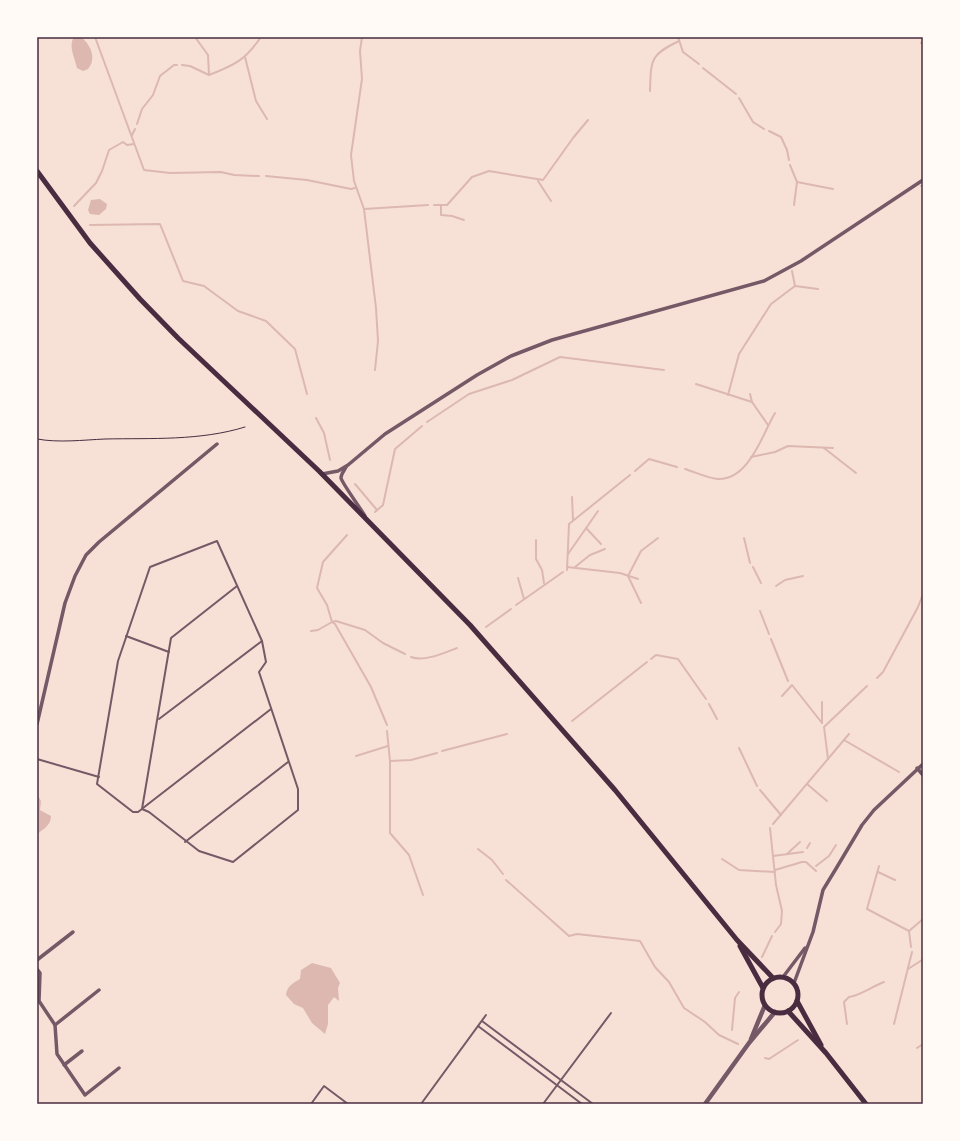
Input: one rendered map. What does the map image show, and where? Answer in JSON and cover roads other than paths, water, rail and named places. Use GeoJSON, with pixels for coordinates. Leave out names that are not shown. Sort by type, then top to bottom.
{"type":"FeatureCollection","features":[{"type":"Feature","properties":{"kind":"main road"},"geometry":{"type":"LineString","coordinates":[[37,171],[90,243],[140,299],[178,338],[322,474],[470,626],[655,837],[736,940],[773,978]]}},
{"type":"Feature","properties":{"kind":"main road"},"geometry":{"type":"LineString","coordinates":[[736,940],[763,988],[762,997],[765,1006],[775,1012],[788,1011],[797,1001],[798,995],[794,983],[783,977],[773,978],[763,988]]}},
{"type":"Feature","properties":{"kind":"main road"},"geometry":{"type":"LineString","coordinates":[[797,1001],[826,1052]]}},
{"type":"Feature","properties":{"kind":"main road"},"geometry":{"type":"LineString","coordinates":[[788,1011],[826,1052],[866,1104]]}},
{"type":"Feature","properties":{"kind":"street"},"geometry":{"type":"LineString","coordinates":[[322,474],[338,471],[348,465],[385,434],[477,375],[511,356],[552,340],[764,281],[801,261],[923,180]]}},
{"type":"Feature","properties":{"kind":"street"},"geometry":{"type":"LineString","coordinates":[[37,724],[65,603],[75,576],[86,555],[99,542],[217,444]]}},
{"type":"Feature","properties":{"kind":"street"},"geometry":{"type":"LineString","coordinates":[[348,465],[341,474],[342,482],[357,501],[366,518]]}},
{"type":"Feature","properties":{"kind":"street"},"geometry":{"type":"LineString","coordinates":[[794,983],[813,932],[824,890],[862,825],[874,810],[923,764]]}},
{"type":"Feature","properties":{"kind":"street"},"geometry":{"type":"LineString","coordinates":[[917,768],[923,775]]}},
{"type":"Feature","properties":{"kind":"street"},"geometry":{"type":"LineString","coordinates":[[37,960],[73,932]]}},
{"type":"Feature","properties":{"kind":"street"},"geometry":{"type":"LineString","coordinates":[[783,977],[808,944]]}},
{"type":"Feature","properties":{"kind":"street"},"geometry":{"type":"LineString","coordinates":[[37,969],[40,973],[40,1006],[55,1025],[57,1054],[85,1095],[119,1068]]}},
{"type":"Feature","properties":{"kind":"street"},"geometry":{"type":"LineString","coordinates":[[55,1025],[99,990]]}},
{"type":"Feature","properties":{"kind":"street"},"geometry":{"type":"LineString","coordinates":[[749,1043],[765,1006]]}},
{"type":"Feature","properties":{"kind":"street"},"geometry":{"type":"LineString","coordinates":[[705,1104],[749,1043],[775,1012]]}},
{"type":"Feature","properties":{"kind":"street"},"geometry":{"type":"LineString","coordinates":[[64,1065],[82,1051]]}},
{"type":"Feature","properties":{"kind":"lane"},"geometry":{"type":"LineString","coordinates":[[142,809],[149,812],[185,842],[199,851],[233,862],[298,810],[298,789],[259,672],[266,662],[262,641],[217,541],[150,568],[118,661],[98,784],[133,812],[138,812],[271,709]]}},
{"type":"Feature","properties":{"kind":"lane"},"geometry":{"type":"LineString","coordinates":[[142,809],[171,638],[174,634],[237,586]]}},
{"type":"Feature","properties":{"kind":"lane"},"geometry":{"type":"LineString","coordinates":[[126,636],[169,652]]}},
{"type":"Feature","properties":{"kind":"lane"},"geometry":{"type":"LineString","coordinates":[[158,720],[262,641]]}},
{"type":"Feature","properties":{"kind":"lane"},"geometry":{"type":"LineString","coordinates":[[37,759],[99,777]]}},
{"type":"Feature","properties":{"kind":"lane"},"geometry":{"type":"LineString","coordinates":[[185,842],[289,762]]}},
{"type":"Feature","properties":{"kind":"lane"},"geometry":{"type":"LineString","coordinates":[[542,1104],[611,1013]]}},
{"type":"Feature","properties":{"kind":"lane"},"geometry":{"type":"LineString","coordinates":[[421,1104],[486,1015]]}},
{"type":"Feature","properties":{"kind":"lane"},"geometry":{"type":"LineString","coordinates":[[482,1021],[593,1104]]}},
{"type":"Feature","properties":{"kind":"lane"},"geometry":{"type":"LineString","coordinates":[[478,1026],[582,1104]]}},
{"type":"Feature","properties":{"kind":"lane"},"geometry":{"type":"LineString","coordinates":[[545,1076],[549,1071]]}},
{"type":"Feature","properties":{"kind":"lane"},"geometry":{"type":"LineString","coordinates":[[311,1104],[324,1086],[348,1104]]}},
{"type":"Feature","properties":{"kind":"waterway"},"geometry":{"type":"LineString","coordinates":[[95,37],[144,170],[170,173],[221,172],[234,175],[259,176]]}},
{"type":"Feature","properties":{"kind":"waterway"},"geometry":{"type":"LineString","coordinates":[[195,37],[208,55],[209,75]]}},
{"type":"Feature","properties":{"kind":"waterway"},"geometry":{"type":"LineString","coordinates":[[182,65],[190,66],[209,75],[239,61],[250,51],[261,37]]}},
{"type":"Feature","properties":{"kind":"waterway"},"geometry":{"type":"LineString","coordinates":[[362,37],[360,51],[362,79],[351,155],[354,181],[364,209],[376,308],[378,341],[375,370]]}},
{"type":"Feature","properties":{"kind":"waterway"},"geometry":{"type":"LineString","coordinates":[[678,37],[683,52],[699,64]]}},
{"type":"Feature","properties":{"kind":"waterway"},"geometry":{"type":"LineString","coordinates":[[650,91],[651,72],[654,59],[662,50],[679,41]]}},
{"type":"Feature","properties":{"kind":"waterway"},"geometry":{"type":"LineString","coordinates":[[245,57],[256,101],[267,119]]}},
{"type":"Feature","properties":{"kind":"waterway"},"geometry":{"type":"LineString","coordinates":[[137,124],[142,109],[153,95],[160,76],[174,65],[177,65]]}},
{"type":"Feature","properties":{"kind":"waterway"},"geometry":{"type":"LineString","coordinates":[[703,68],[736,94]]}},
{"type":"Feature","properties":{"kind":"waterway"},"geometry":{"type":"LineString","coordinates":[[739,98],[753,122],[764,129]]}},
{"type":"Feature","properties":{"kind":"waterway"},"geometry":{"type":"LineString","coordinates":[[434,205],[447,205],[472,177],[489,171],[543,180],[588,120]]}},
{"type":"Feature","properties":{"kind":"waterway"},"geometry":{"type":"LineString","coordinates":[[132,135],[135,129]]}},
{"type":"Feature","properties":{"kind":"waterway"},"geometry":{"type":"LineString","coordinates":[[769,131],[781,137],[787,150],[789,160]]}},
{"type":"Feature","properties":{"kind":"waterway"},"geometry":{"type":"LineString","coordinates":[[74,206],[96,183],[109,150],[123,142],[127,145],[134,144]]}},
{"type":"Feature","properties":{"kind":"waterway"},"geometry":{"type":"LineString","coordinates":[[790,165],[797,182],[794,205]]}},
{"type":"Feature","properties":{"kind":"waterway"},"geometry":{"type":"LineString","coordinates":[[266,176],[307,180],[351,189],[355,188]]}},
{"type":"Feature","properties":{"kind":"waterway"},"geometry":{"type":"LineString","coordinates":[[538,181],[551,201]]}},
{"type":"Feature","properties":{"kind":"waterway"},"geometry":{"type":"LineString","coordinates":[[797,182],[833,189]]}},
{"type":"Feature","properties":{"kind":"waterway"},"geometry":{"type":"LineString","coordinates":[[364,209],[428,205]]}},
{"type":"Feature","properties":{"kind":"waterway"},"geometry":{"type":"LineString","coordinates":[[441,205],[441,215],[452,216],[464,220]]}},
{"type":"Feature","properties":{"kind":"waterway"},"geometry":{"type":"LineString","coordinates":[[90,225],[160,224],[183,281],[204,286],[238,311],[266,321],[295,349],[307,394]]}},
{"type":"Feature","properties":{"kind":"waterway"},"geometry":{"type":"LineString","coordinates":[[728,395],[739,354],[771,304],[795,286],[792,271]]}},
{"type":"Feature","properties":{"kind":"waterway"},"geometry":{"type":"LineString","coordinates":[[795,286],[818,289]]}},
{"type":"Feature","properties":{"kind":"waterway"},"geometry":{"type":"LineString","coordinates":[[427,422],[469,394],[512,380],[560,357],[664,370]]}},
{"type":"Feature","properties":{"kind":"waterway"},"geometry":{"type":"LineString","coordinates":[[696,384],[752,402],[768,425]]}},
{"type":"Feature","properties":{"kind":"waterway"},"geometry":{"type":"LineString","coordinates":[[750,394],[752,402]]}},
{"type":"Feature","properties":{"kind":"waterway"},"geometry":{"type":"LineString","coordinates":[[685,469],[718,479],[729,477],[738,472],[753,455],[775,413]]}},
{"type":"Feature","properties":{"kind":"waterway"},"geometry":{"type":"LineString","coordinates":[[316,418],[324,433],[330,460]]}},
{"type":"Feature","properties":{"kind":"waterway"},"geometry":{"type":"LineString","coordinates":[[375,512],[383,505],[395,449],[422,426]]}},
{"type":"Feature","properties":{"kind":"waterway"},"geometry":{"type":"LineString","coordinates":[[751,457],[775,452],[788,446],[833,448]]}},
{"type":"Feature","properties":{"kind":"waterway"},"geometry":{"type":"LineString","coordinates":[[824,448],[856,473]]}},
{"type":"Feature","properties":{"kind":"waterway"},"geometry":{"type":"LineString","coordinates":[[635,471],[649,459],[677,467]]}},
{"type":"Feature","properties":{"kind":"waterway"},"geometry":{"type":"LineString","coordinates":[[567,570],[569,524],[630,475]]}},
{"type":"Feature","properties":{"kind":"waterway"},"geometry":{"type":"LineString","coordinates":[[355,484],[377,510]]}},
{"type":"Feature","properties":{"kind":"waterway"},"geometry":{"type":"LineString","coordinates":[[572,497],[573,520]]}},
{"type":"Feature","properties":{"kind":"waterway"},"geometry":{"type":"LineString","coordinates":[[568,554],[598,511]]}},
{"type":"Feature","properties":{"kind":"waterway"},"geometry":{"type":"LineString","coordinates":[[586,528],[601,544]]}},
{"type":"Feature","properties":{"kind":"waterway"},"geometry":{"type":"LineString","coordinates":[[311,631],[318,630],[332,622],[327,605],[317,588],[323,562],[347,535]]}},
{"type":"Feature","properties":{"kind":"waterway"},"geometry":{"type":"LineString","coordinates":[[641,603],[628,576],[641,551],[658,538]]}},
{"type":"Feature","properties":{"kind":"waterway"},"geometry":{"type":"LineString","coordinates":[[744,538],[750,563]]}},
{"type":"Feature","properties":{"kind":"waterway"},"geometry":{"type":"LineString","coordinates":[[536,540],[536,559],[542,570],[544,583]]}},
{"type":"Feature","properties":{"kind":"waterway"},"geometry":{"type":"LineString","coordinates":[[575,567],[590,555],[605,549]]}},
{"type":"Feature","properties":{"kind":"waterway"},"geometry":{"type":"LineString","coordinates":[[567,567],[620,573],[638,579]]}},
{"type":"Feature","properties":{"kind":"waterway"},"geometry":{"type":"LineString","coordinates":[[753,567],[761,583]]}},
{"type":"Feature","properties":{"kind":"waterway"},"geometry":{"type":"LineString","coordinates":[[516,605],[563,572]]}},
{"type":"Feature","properties":{"kind":"waterway"},"geometry":{"type":"LineString","coordinates":[[776,586],[785,580],[803,576]]}},
{"type":"Feature","properties":{"kind":"waterway"},"geometry":{"type":"LineString","coordinates":[[518,578],[524,599]]}},
{"type":"Feature","properties":{"kind":"waterway"},"geometry":{"type":"LineString","coordinates":[[877,678],[883,672],[918,607],[923,594]]}},
{"type":"Feature","properties":{"kind":"waterway"},"geometry":{"type":"LineString","coordinates":[[486,627],[511,609]]}},
{"type":"Feature","properties":{"kind":"waterway"},"geometry":{"type":"LineString","coordinates":[[760,611],[769,634]]}},
{"type":"Feature","properties":{"kind":"waterway"},"geometry":{"type":"LineString","coordinates":[[332,622],[336,621],[365,630],[383,643],[405,654]]}},
{"type":"Feature","properties":{"kind":"waterway"},"geometry":{"type":"LineString","coordinates":[[332,622],[335,624],[371,687],[387,725]]}},
{"type":"Feature","properties":{"kind":"waterway"},"geometry":{"type":"LineString","coordinates":[[771,639],[788,681]]}},
{"type":"Feature","properties":{"kind":"waterway"},"geometry":{"type":"LineString","coordinates":[[411,657],[428,658],[457,648]]}},
{"type":"Feature","properties":{"kind":"waterway"},"geometry":{"type":"LineString","coordinates":[[651,659],[656,655],[678,659],[706,699]]}},
{"type":"Feature","properties":{"kind":"waterway"},"geometry":{"type":"LineString","coordinates":[[572,721],[647,662]]}},
{"type":"Feature","properties":{"kind":"waterway"},"geometry":{"type":"LineString","coordinates":[[782,696],[792,685],[822,723]]}},
{"type":"Feature","properties":{"kind":"waterway"},"geometry":{"type":"LineString","coordinates":[[828,759],[824,727],[867,686]]}},
{"type":"Feature","properties":{"kind":"waterway"},"geometry":{"type":"LineString","coordinates":[[822,702],[822,723]]}},
{"type":"Feature","properties":{"kind":"waterway"},"geometry":{"type":"LineString","coordinates":[[709,704],[717,719]]}},
{"type":"Feature","properties":{"kind":"waterway"},"geometry":{"type":"LineString","coordinates":[[387,731],[390,761],[390,833],[409,855],[423,895]]}},
{"type":"Feature","properties":{"kind":"waterway"},"geometry":{"type":"LineString","coordinates":[[442,751],[507,734]]}},
{"type":"Feature","properties":{"kind":"waterway"},"geometry":{"type":"LineString","coordinates":[[773,824],[849,734]]}},
{"type":"Feature","properties":{"kind":"waterway"},"geometry":{"type":"LineString","coordinates":[[844,740],[899,772]]}},
{"type":"Feature","properties":{"kind":"waterway"},"geometry":{"type":"LineString","coordinates":[[356,756],[388,746]]}},
{"type":"Feature","properties":{"kind":"waterway"},"geometry":{"type":"LineString","coordinates":[[739,748],[757,786]]}},
{"type":"Feature","properties":{"kind":"waterway"},"geometry":{"type":"LineString","coordinates":[[390,761],[411,760],[437,753]]}},
{"type":"Feature","properties":{"kind":"waterway"},"geometry":{"type":"LineString","coordinates":[[807,784],[827,801]]}},
{"type":"Feature","properties":{"kind":"waterway"},"geometry":{"type":"LineString","coordinates":[[760,790],[781,815]]}},
{"type":"Feature","properties":{"kind":"waterway"},"geometry":{"type":"LineString","coordinates":[[770,828],[776,885],[782,911],[781,924],[775,932]]}},
{"type":"Feature","properties":{"kind":"waterway"},"geometry":{"type":"LineString","coordinates":[[788,853],[800,842]]}},
{"type":"Feature","properties":{"kind":"waterway"},"geometry":{"type":"LineString","coordinates":[[807,848],[810,843]]}},
{"type":"Feature","properties":{"kind":"waterway"},"geometry":{"type":"LineString","coordinates":[[816,866],[829,856],[836,845]]}},
{"type":"Feature","properties":{"kind":"waterway"},"geometry":{"type":"LineString","coordinates":[[478,849],[492,860],[503,874]]}},
{"type":"Feature","properties":{"kind":"waterway"},"geometry":{"type":"LineString","coordinates":[[773,856],[803,852]]}},
{"type":"Feature","properties":{"kind":"waterway"},"geometry":{"type":"LineString","coordinates":[[722,859],[739,870],[775,872]]}},
{"type":"Feature","properties":{"kind":"waterway"},"geometry":{"type":"LineString","coordinates":[[775,870],[806,862],[816,871]]}},
{"type":"Feature","properties":{"kind":"waterway"},"geometry":{"type":"LineString","coordinates":[[879,866],[867,909],[909,931]]}},
{"type":"Feature","properties":{"kind":"waterway"},"geometry":{"type":"LineString","coordinates":[[878,872],[895,880]]}},
{"type":"Feature","properties":{"kind":"waterway"},"geometry":{"type":"LineString","coordinates":[[506,880],[569,936],[577,934],[640,941],[655,967],[669,982],[684,1008],[705,1022],[719,1035],[738,1044]]}},
{"type":"Feature","properties":{"kind":"waterway"},"geometry":{"type":"LineString","coordinates":[[911,947],[909,931],[923,919]]}},
{"type":"Feature","properties":{"kind":"waterway"},"geometry":{"type":"LineString","coordinates":[[762,957],[772,936]]}},
{"type":"Feature","properties":{"kind":"waterway"},"geometry":{"type":"LineString","coordinates":[[894,1024],[912,952]]}},
{"type":"Feature","properties":{"kind":"waterway"},"geometry":{"type":"LineString","coordinates":[[908,969],[922,960]]}},
{"type":"Feature","properties":{"kind":"waterway"},"geometry":{"type":"LineString","coordinates":[[847,1024],[844,1002],[849,997],[857,995],[884,982]]}},
{"type":"Feature","properties":{"kind":"waterway"},"geometry":{"type":"LineString","coordinates":[[732,1030],[735,998],[739,992]]}},
{"type":"Feature","properties":{"kind":"waterway"},"geometry":{"type":"LineString","coordinates":[[765,1058],[769,1059],[798,1040]]}},
{"type":"Feature","properties":{"kind":"waterway"},"geometry":{"type":"LineString","coordinates":[[917,1048],[923,1044]]}}]}
